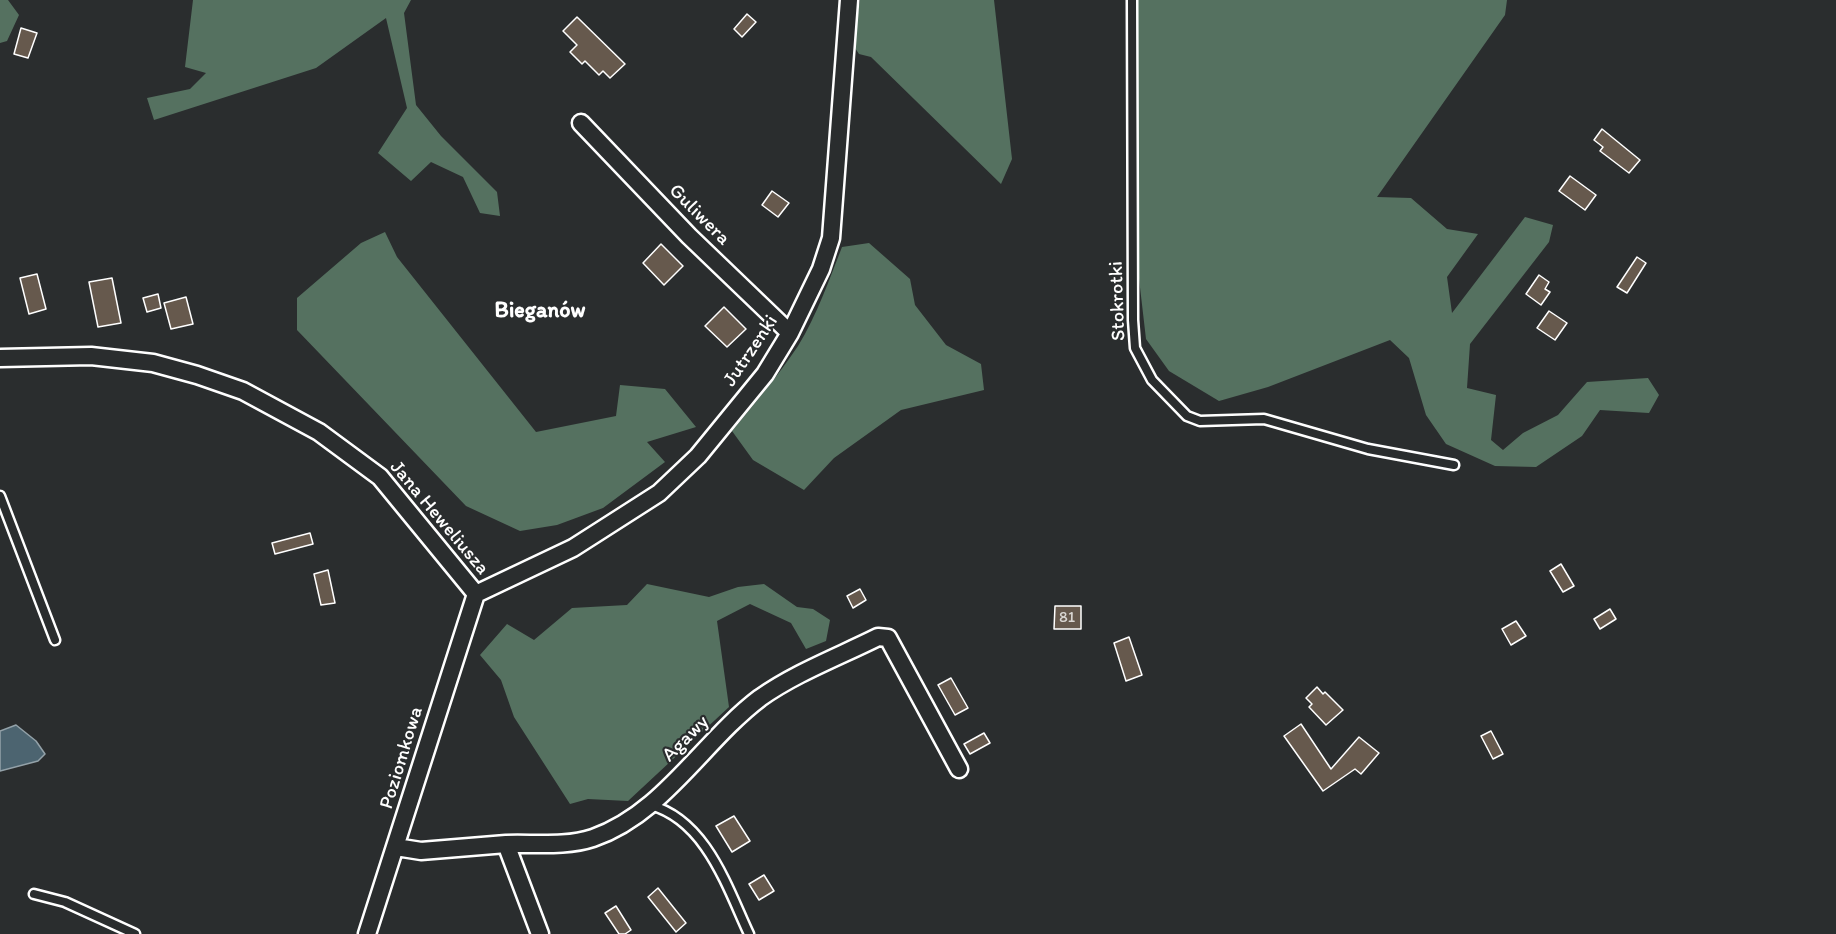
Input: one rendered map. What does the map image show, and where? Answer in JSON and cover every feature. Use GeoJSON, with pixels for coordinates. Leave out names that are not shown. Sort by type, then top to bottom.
{"type":"FeatureCollection","features":[{"type":"Feature","properties":{"kind":"street","name":"Jutrzenki"},"geometry":{"type":"LineString","coordinates":[[476,594],[573,548],[659,493],[706,447],[765,374],[790,333],[821,269],[831,238],[849,0]]}},
{"type":"Feature","properties":{"kind":"street","name":"Guliwera"},"geometry":{"type":"LineString","coordinates":[[581,123],[689,236],[790,333]]}},
{"type":"Feature","properties":{"kind":"street","name":"Jana Heweliusza"},"geometry":{"type":"LineString","coordinates":[[0,358],[91,356],[153,363],[243,391],[319,432],[380,477],[476,594]]}},
{"type":"Feature","properties":{"kind":"street","name":"Poziomkowa"},"geometry":{"type":"LineString","coordinates":[[367,934],[476,594]]}},
{"type":"Feature","properties":{"kind":"street","name":"Agawy"},"geometry":{"type":"LineString","coordinates":[[396,847],[421,851],[506,844],[567,843],[591,838],[612,829],[650,805],[761,697],[878,637],[888,638],[959,769]]}},
{"type":"Feature","properties":{"kind":"street"},"geometry":{"type":"LineString","coordinates":[[506,844],[540,934]]}},
{"type":"Feature","properties":{"kind":"lane","name":"Stokrotki"},"geometry":{"type":"LineString","coordinates":[[1132,0],[1133,320],[1135,348],[1152,381],[1176,407],[1187,416],[1200,421],[1264,419],[1368,449],[1454,465]]}},
{"type":"Feature","properties":{"kind":"lane"},"geometry":{"type":"LineString","coordinates":[[0,496],[55,640]]}},
{"type":"Feature","properties":{"kind":"lane"},"geometry":{"type":"LineString","coordinates":[[650,805],[668,810],[693,830],[718,870],[749,934]]}},
{"type":"Feature","properties":{"kind":"lane"},"geometry":{"type":"LineString","coordinates":[[34,894],[65,902],[135,934]]}},
{"type":"Feature","properties":{"kind":"green space"},"geometry":{"type":"Polygon","coordinates":[[[0,0],[8,0],[19,15],[7,41],[0,43],[0,0]]]}},
{"type":"Feature","properties":{"kind":"green space"},"geometry":{"type":"Polygon","coordinates":[[[193,0],[411,0],[404,13],[416,105],[441,136],[497,192],[500,216],[480,213],[463,177],[431,162],[411,181],[378,153],[407,108],[386,18],[316,68],[154,120],[147,98],[190,89],[206,73],[185,67],[193,0]]]}},
{"type":"Feature","properties":{"kind":"green space"},"geometry":{"type":"Polygon","coordinates":[[[860,0],[994,0],[1012,159],[1001,184],[871,57],[859,54],[853,45],[860,0]]]}},
{"type":"Feature","properties":{"kind":"green space"},"geometry":{"type":"Polygon","coordinates":[[[1136,0],[1507,0],[1505,15],[1377,197],[1411,198],[1447,229],[1478,234],[1447,277],[1452,313],[1525,217],[1553,225],[1549,242],[1470,344],[1467,388],[1496,395],[1491,440],[1503,450],[1523,433],[1558,415],[1587,382],[1648,378],[1659,395],[1649,413],[1600,410],[1582,436],[1536,467],[1495,466],[1446,444],[1426,415],[1409,358],[1390,340],[1268,387],[1219,401],[1169,371],[1146,339],[1138,270],[1136,0]]]}},
{"type":"Feature","properties":{"kind":"green space"},"geometry":{"type":"Polygon","coordinates":[[[385,232],[397,257],[536,432],[616,416],[620,385],[665,389],[696,427],[647,442],[665,462],[603,508],[557,525],[520,531],[466,506],[297,330],[297,298],[361,243],[385,232]]]}},
{"type":"Feature","properties":{"kind":"green space"},"geometry":{"type":"Polygon","coordinates":[[[869,243],[910,279],[915,305],[946,345],[981,364],[984,390],[901,410],[834,458],[804,490],[753,460],[732,431],[798,346],[817,310],[842,247],[869,243]]]}},
{"type":"Feature","properties":{"kind":"green space"},"geometry":{"type":"Polygon","coordinates":[[[647,584],[709,597],[738,587],[764,584],[797,607],[813,609],[830,620],[826,641],[806,649],[791,623],[750,604],[717,621],[729,707],[628,801],[588,799],[570,804],[514,717],[501,680],[480,655],[507,624],[534,640],[572,608],[627,605],[647,584]]]}},
{"type":"Feature","properties":{"kind":"water"},"geometry":{"type":"Polygon","coordinates":[[[16,725],[36,741],[45,754],[38,761],[0,771],[0,731],[16,725]]]}},
{"type":"Feature","properties":{"kind":"building"},"geometry":{"type":"Polygon","coordinates":[[[747,14],[756,22],[742,37],[734,29],[747,14]]]}},
{"type":"Feature","properties":{"kind":"building"},"geometry":{"type":"Polygon","coordinates":[[[577,17],[625,64],[610,78],[603,71],[599,75],[585,61],[582,64],[570,52],[577,45],[563,31],[577,17]]]}},
{"type":"Feature","properties":{"kind":"building"},"geometry":{"type":"Polygon","coordinates":[[[21,28],[37,33],[28,58],[14,54],[21,28]]]}},
{"type":"Feature","properties":{"kind":"building"},"geometry":{"type":"Polygon","coordinates":[[[1602,129],[1640,160],[1629,173],[1600,151],[1603,147],[1594,140],[1602,129]]]}},
{"type":"Feature","properties":{"kind":"building"},"geometry":{"type":"Polygon","coordinates":[[[1570,176],[1596,195],[1585,210],[1559,191],[1570,176]]]}},
{"type":"Feature","properties":{"kind":"building"},"geometry":{"type":"Polygon","coordinates":[[[772,191],[789,203],[778,217],[762,205],[772,191]]]}},
{"type":"Feature","properties":{"kind":"building"},"geometry":{"type":"Polygon","coordinates":[[[661,244],[683,266],[664,285],[643,263],[661,244]]]}},
{"type":"Feature","properties":{"kind":"building"},"geometry":{"type":"Polygon","coordinates":[[[1637,257],[1646,263],[1627,293],[1617,287],[1637,257]]]}},
{"type":"Feature","properties":{"kind":"building"},"geometry":{"type":"Polygon","coordinates":[[[37,274],[46,309],[29,314],[20,278],[37,274]]]}},
{"type":"Feature","properties":{"kind":"building"},"geometry":{"type":"Polygon","coordinates":[[[1539,275],[1549,282],[1545,289],[1550,292],[1541,305],[1526,294],[1539,275]]]}},
{"type":"Feature","properties":{"kind":"building"},"geometry":{"type":"Polygon","coordinates":[[[112,278],[121,323],[98,327],[89,282],[112,278]]]}},
{"type":"Feature","properties":{"kind":"building"},"geometry":{"type":"Polygon","coordinates":[[[158,294],[161,308],[147,312],[143,298],[158,294]]]}},
{"type":"Feature","properties":{"kind":"building"},"geometry":{"type":"Polygon","coordinates":[[[186,297],[193,324],[171,329],[164,303],[186,297]]]}},
{"type":"Feature","properties":{"kind":"building"},"geometry":{"type":"Polygon","coordinates":[[[724,307],[746,329],[727,347],[705,326],[724,307]]]}},
{"type":"Feature","properties":{"kind":"building"},"geometry":{"type":"Polygon","coordinates":[[[1549,311],[1567,323],[1555,340],[1537,328],[1549,311]]]}},
{"type":"Feature","properties":{"kind":"building"},"geometry":{"type":"Polygon","coordinates":[[[310,533],[313,544],[275,554],[272,543],[310,533]]]}},
{"type":"Feature","properties":{"kind":"building"},"geometry":{"type":"Polygon","coordinates":[[[1561,564],[1574,586],[1563,592],[1550,571],[1561,564]]]}},
{"type":"Feature","properties":{"kind":"building"},"geometry":{"type":"Polygon","coordinates":[[[328,570],[335,603],[321,605],[314,574],[328,570]]]}},
{"type":"Feature","properties":{"kind":"building"},"geometry":{"type":"Polygon","coordinates":[[[860,589],[866,600],[853,608],[847,596],[860,589]]]}},
{"type":"Feature","properties":{"kind":"building"},"geometry":{"type":"Polygon","coordinates":[[[1055,606],[1081,606],[1081,629],[1054,629],[1055,606]]]}},
{"type":"Feature","properties":{"kind":"building"},"geometry":{"type":"Polygon","coordinates":[[[1610,609],[1616,619],[1600,629],[1594,619],[1610,609]]]}},
{"type":"Feature","properties":{"kind":"building"},"geometry":{"type":"Polygon","coordinates":[[[1516,621],[1526,636],[1511,645],[1502,629],[1516,621]]]}},
{"type":"Feature","properties":{"kind":"building"},"geometry":{"type":"Polygon","coordinates":[[[1129,637],[1142,675],[1126,681],[1114,643],[1129,637]]]}},
{"type":"Feature","properties":{"kind":"building"},"geometry":{"type":"Polygon","coordinates":[[[951,678],[968,708],[955,715],[938,685],[951,678]]]}},
{"type":"Feature","properties":{"kind":"building"},"geometry":{"type":"Polygon","coordinates":[[[1317,687],[1343,710],[1326,725],[1309,707],[1312,704],[1306,698],[1317,687]]]}},
{"type":"Feature","properties":{"kind":"building"},"geometry":{"type":"Polygon","coordinates":[[[1301,724],[1331,769],[1359,737],[1379,753],[1361,774],[1355,769],[1323,791],[1284,736],[1301,724]]]}},
{"type":"Feature","properties":{"kind":"building"},"geometry":{"type":"Polygon","coordinates":[[[1491,731],[1503,754],[1493,759],[1481,736],[1491,731]]]}},
{"type":"Feature","properties":{"kind":"building"},"geometry":{"type":"Polygon","coordinates":[[[984,733],[990,743],[970,754],[964,744],[984,733]]]}},
{"type":"Feature","properties":{"kind":"building"},"geometry":{"type":"Polygon","coordinates":[[[734,816],[750,841],[732,852],[716,826],[734,816]]]}},
{"type":"Feature","properties":{"kind":"building"},"geometry":{"type":"Polygon","coordinates":[[[764,875],[774,891],[759,900],[749,884],[764,875]]]}},
{"type":"Feature","properties":{"kind":"building"},"geometry":{"type":"Polygon","coordinates":[[[658,888],[686,923],[676,932],[648,897],[658,888]]]}},
{"type":"Feature","properties":{"kind":"building"},"geometry":{"type":"Polygon","coordinates":[[[616,906],[631,930],[625,934],[619,934],[605,913],[616,906]]]}},
{"type":"Feature","properties":{"kind":"district","name":"Bieganów"},"geometry":{"type":"Point","coordinates":[540,311]}}]}
